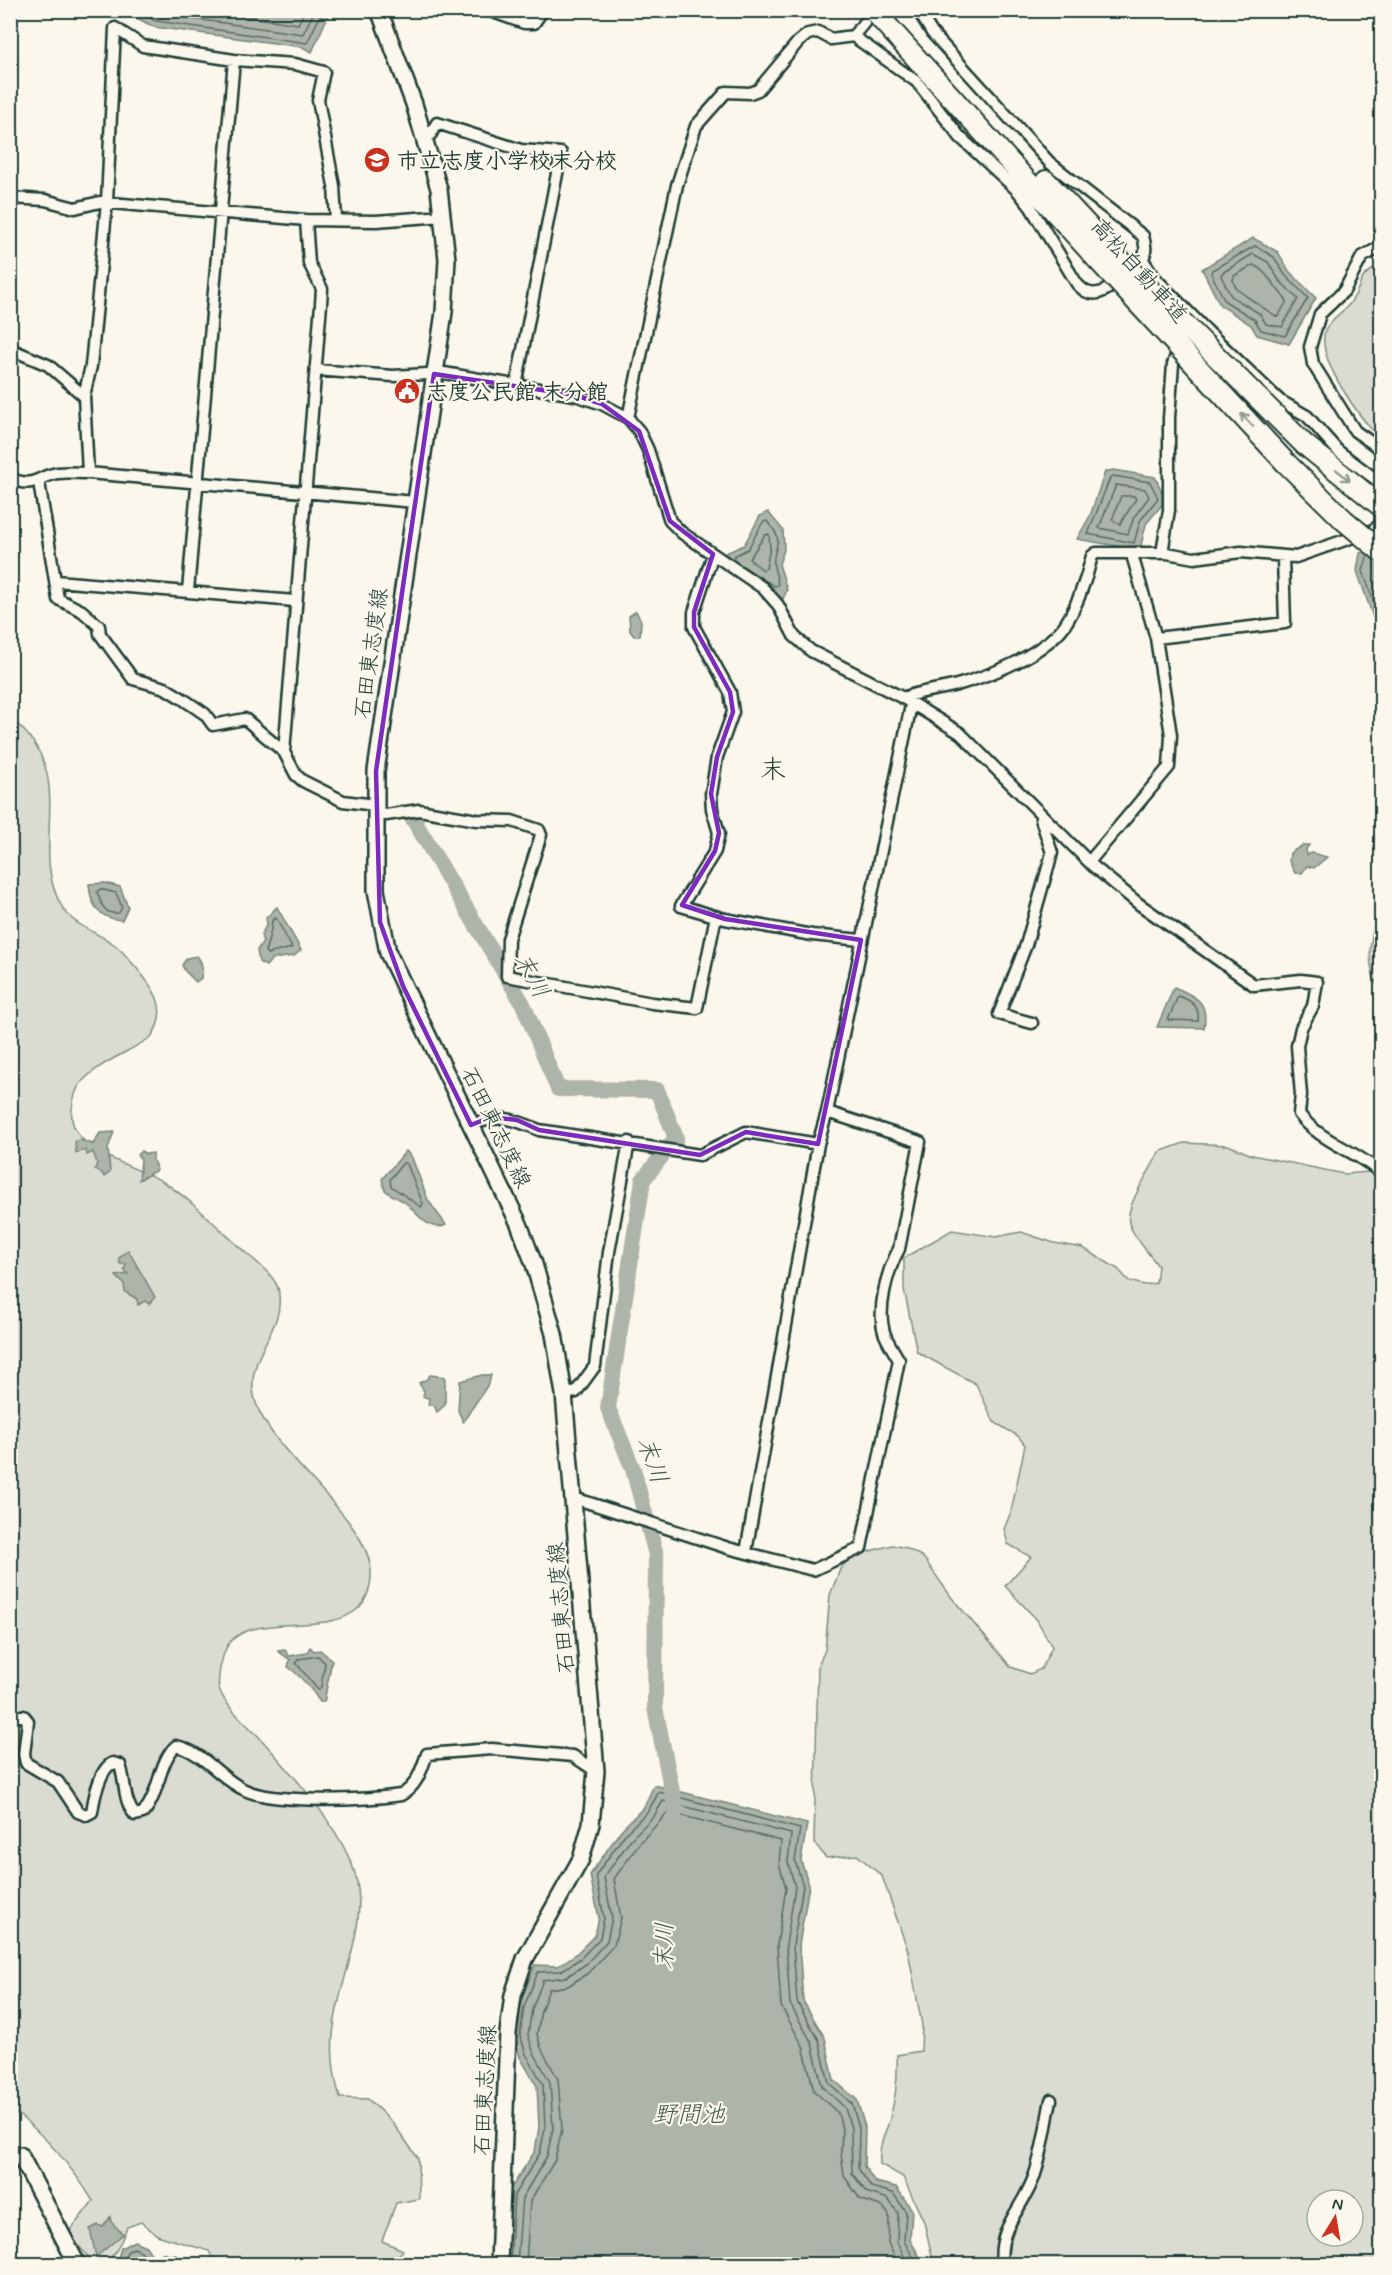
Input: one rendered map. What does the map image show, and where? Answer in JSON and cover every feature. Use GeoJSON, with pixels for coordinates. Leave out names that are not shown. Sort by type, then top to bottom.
{"type":"FeatureCollection","features":[{"type":"Feature","properties":{"kind":"highway","name":"高松自動車道"},"geometry":{"type":"LineString","coordinates":[[890,10],[1286,463],[1344,520],[1382,552]]}},
{"type":"Feature","properties":{"kind":"highway","name":"高松自動車道"},"geometry":{"type":"LineString","coordinates":[[866,15],[945,93],[1032,185],[1106,257],[1304,444],[1382,507]]}},
{"type":"Feature","properties":{"kind":"main road","name":"石田東志度線"},"geometry":{"type":"LineString","coordinates":[[380,10],[424,138],[444,216],[447,260],[444,312],[376,771],[376,890],[388,953],[519,1224],[534,1264],[554,1334],[564,1394],[574,1498],[596,1771],[591,1824],[581,1859],[525,1959],[513,1995],[508,2033],[499,2265]]}},
{"type":"Feature","properties":{"kind":"main road"},"geometry":{"type":"LineString","coordinates":[[16,2151],[77,2265]]}},
{"type":"Feature","properties":{"kind":"street"},"geometry":{"type":"LineString","coordinates":[[487,10],[534,23],[543,10]]}},
{"type":"Feature","properties":{"kind":"street"},"geometry":{"type":"LineString","coordinates":[[628,418],[673,198],[696,126],[726,93],[750,93],[758,90],[798,42],[808,34],[818,32],[831,39],[853,36],[916,82],[960,137],[1017,190],[1030,206],[1077,284],[1086,292],[1097,294],[1107,290],[1143,260],[1146,248],[1143,236],[1050,163],[932,33],[918,10]]}},
{"type":"Feature","properties":{"kind":"street"},"geometry":{"type":"LineString","coordinates":[[853,36],[866,15]]}},
{"type":"Feature","properties":{"kind":"street"},"geometry":{"type":"LineString","coordinates":[[88,473],[84,396],[91,366],[106,202],[115,28],[143,46],[234,60],[295,64],[324,72],[318,100],[334,186],[336,220]]}},
{"type":"Feature","properties":{"kind":"street"},"geometry":{"type":"LineString","coordinates":[[188,591],[234,60]]}},
{"type":"Feature","properties":{"kind":"street"},"geometry":{"type":"LineString","coordinates":[[424,138],[431,134],[437,123],[520,150],[561,153],[516,386]]}},
{"type":"Feature","properties":{"kind":"street"},"geometry":{"type":"LineString","coordinates":[[10,198],[45,200],[75,208],[106,202],[306,219],[376,221],[444,216]]}},
{"type":"Feature","properties":{"kind":"street"},"geometry":{"type":"LineString","coordinates":[[284,752],[322,289],[309,262],[306,219]]}},
{"type":"Feature","properties":{"kind":"street"},"geometry":{"type":"LineString","coordinates":[[1382,246],[1362,257],[1344,291],[1320,314],[1310,347],[1313,364],[1355,431],[1382,450]]}},
{"type":"Feature","properties":{"kind":"street"},"geometry":{"type":"LineString","coordinates":[[1143,260],[1155,278],[1279,400],[1307,416],[1338,451],[1382,484]]}},
{"type":"Feature","properties":{"kind":"street"},"geometry":{"type":"LineString","coordinates":[[1162,553],[1169,510],[1169,418],[1173,364],[1176,356],[1204,328]]}},
{"type":"Feature","properties":{"kind":"street"},"geometry":{"type":"LineString","coordinates":[[10,349],[48,365],[84,396]]}},
{"type":"Feature","properties":{"kind":"street"},"geometry":{"type":"LineString","coordinates":[[316,370],[393,376],[434,374],[575,395],[602,404],[628,418],[639,431],[648,450],[670,521],[768,593],[794,636],[811,651],[907,701],[960,734],[1089,862],[1139,904],[1254,985],[1301,980],[1317,982],[1314,1006],[1301,1028],[1297,1046],[1301,1095],[1299,1114],[1309,1126],[1382,1174]]}},
{"type":"Feature","properties":{"kind":"street"},"geometry":{"type":"LineString","coordinates":[[10,478],[39,482],[56,473],[88,473],[415,502]]}},
{"type":"Feature","properties":{"kind":"street"},"geometry":{"type":"LineString","coordinates":[[39,482],[58,599],[82,611],[99,626],[100,634],[133,679],[165,688],[205,714],[213,725],[245,719],[284,752],[296,775],[303,781],[343,801],[386,815],[419,810],[477,820],[512,821],[539,830],[541,835],[508,939],[507,976],[652,1003],[697,1008],[716,916]]}},
{"type":"Feature","properties":{"kind":"street"},"geometry":{"type":"LineString","coordinates":[[907,701],[958,685],[1018,660],[1039,648],[1060,631],[1067,621],[1085,586],[1092,556],[1096,553],[1132,555],[1162,553],[1194,558],[1241,552],[1284,557],[1308,554],[1371,531],[1382,524]]}},
{"type":"Feature","properties":{"kind":"street"},"geometry":{"type":"LineString","coordinates":[[713,554],[694,612],[694,627],[730,692],[733,712],[717,757],[711,794],[712,809],[719,833],[716,851],[681,906],[716,916],[812,935],[861,940]]}},
{"type":"Feature","properties":{"kind":"street"},"geometry":{"type":"LineString","coordinates":[[1089,862],[1169,767],[1171,735],[1156,638],[1145,580],[1132,555]]}},
{"type":"Feature","properties":{"kind":"street"},"geometry":{"type":"LineString","coordinates":[[1156,638],[1285,623],[1284,557]]}},
{"type":"Feature","properties":{"kind":"street"},"geometry":{"type":"LineString","coordinates":[[56,581],[295,601]]}},
{"type":"Feature","properties":{"kind":"street"},"geometry":{"type":"LineString","coordinates":[[746,1552],[818,1143],[827,1112],[907,701]]}},
{"type":"Feature","properties":{"kind":"street"},"geometry":{"type":"LineString","coordinates":[[1032,1023],[999,1014],[1026,945],[1052,853],[1040,813]]}},
{"type":"Feature","properties":{"kind":"street"},"geometry":{"type":"LineString","coordinates":[[574,1498],[746,1552],[813,1570],[861,1548],[899,1360],[885,1335],[882,1311],[892,1263],[899,1249],[920,1142],[827,1112]]}},
{"type":"Feature","properties":{"kind":"street"},"geometry":{"type":"LineString","coordinates":[[471,1125],[491,1117],[517,1120],[539,1130],[629,1142],[700,1155],[746,1132],[818,1143]]}},
{"type":"Feature","properties":{"kind":"street"},"geometry":{"type":"LineString","coordinates":[[564,1394],[576,1392],[595,1366],[609,1252],[629,1142]]}},
{"type":"Feature","properties":{"kind":"street"},"geometry":{"type":"LineString","coordinates":[[10,1716],[24,1716],[28,1721],[24,1754],[26,1763],[58,1782],[78,1812],[86,1815],[92,1812],[104,1773],[108,1765],[113,1762],[120,1765],[130,1809],[135,1815],[143,1813],[157,1790],[169,1752],[176,1746],[190,1748],[214,1770],[247,1791],[277,1796],[324,1799],[401,1795],[410,1790],[418,1779],[427,1754],[448,1751],[492,1749],[573,1756],[596,1771]]}},
{"type":"Feature","properties":{"kind":"street"},"geometry":{"type":"LineString","coordinates":[[1002,2265],[1004,2232],[1028,2193],[1052,2100]]}},
{"type":"Feature","properties":{"kind":"highlighted area"},"geometry":{"type":"Polygon","coordinates":[[[434,374],[575,395],[602,404],[639,431],[670,521],[713,554],[694,612],[694,627],[730,692],[733,712],[717,757],[711,794],[719,833],[715,851],[682,905],[725,919],[861,940],[818,1144],[746,1132],[700,1155],[539,1130],[517,1120],[491,1117],[471,1125],[403,986],[380,922],[376,771],[434,374]]]}},
{"type":"Feature","properties":{"kind":"shaded area"},"geometry":{"type":"Polygon","coordinates":[[[1381,265],[1381,440],[1342,388],[1326,355],[1324,341],[1328,325],[1351,302],[1367,273],[1381,265]]]}},
{"type":"Feature","properties":{"kind":"shaded area"},"geometry":{"type":"Polygon","coordinates":[[[10,718],[31,739],[44,762],[49,786],[49,858],[52,882],[61,905],[78,924],[120,949],[153,990],[159,1008],[157,1027],[151,1037],[96,1069],[79,1086],[72,1106],[73,1124],[80,1137],[91,1147],[153,1176],[176,1190],[262,1266],[277,1285],[279,1309],[254,1373],[253,1387],[256,1403],[266,1424],[282,1446],[341,1512],[357,1534],[368,1556],[371,1577],[364,1601],[349,1615],[328,1622],[255,1628],[236,1637],[224,1653],[219,1688],[231,1708],[310,1796],[333,1828],[351,1862],[357,1884],[359,1905],[357,1927],[336,2014],[332,2043],[334,2067],[340,2098],[368,2099],[392,2122],[418,2158],[419,2199],[396,2203],[382,2241],[403,2250],[392,2264],[341,2259],[336,2264],[215,2264],[209,2251],[157,2235],[141,2222],[127,2227],[112,2257],[94,2264],[68,2233],[93,2201],[76,2175],[56,2151],[11,2109],[10,718]]]}},
{"type":"Feature","properties":{"kind":"shaded area"},"geometry":{"type":"Polygon","coordinates":[[[1381,900],[1381,992],[1372,970],[1370,947],[1381,900]]]}},
{"type":"Feature","properties":{"kind":"shaded area"},"geometry":{"type":"Polygon","coordinates":[[[1184,1143],[1228,1145],[1252,1155],[1344,1174],[1381,1171],[1381,2264],[934,2264],[924,2222],[903,2177],[880,2164],[881,2146],[895,2095],[897,2055],[921,2051],[922,2025],[908,1951],[882,1876],[857,1855],[826,1858],[814,1842],[818,1665],[825,1650],[830,1595],[841,1567],[856,1555],[892,1545],[906,1548],[923,1557],[952,1598],[1011,1667],[1030,1674],[1041,1669],[1052,1647],[1037,1620],[1005,1586],[1031,1557],[1008,1544],[1004,1529],[1011,1512],[1025,1445],[1018,1436],[994,1422],[976,1384],[917,1352],[904,1289],[904,1258],[952,1230],[996,1237],[1021,1232],[1054,1243],[1083,1248],[1118,1269],[1129,1281],[1144,1285],[1156,1283],[1158,1266],[1130,1226],[1130,1210],[1159,1152],[1184,1143]]]}},
{"type":"Feature","properties":{"kind":"water"},"geometry":{"type":"Polygon","coordinates":[[[123,11],[330,11],[312,52],[302,47],[154,27],[123,11]]]}},
{"type":"Feature","properties":{"kind":"water"},"geometry":{"type":"Polygon","coordinates":[[[1253,238],[1278,252],[1289,271],[1316,298],[1289,344],[1257,335],[1251,325],[1220,305],[1202,269],[1253,238]]]}},
{"type":"Feature","properties":{"kind":"water"},"geometry":{"type":"Polygon","coordinates":[[[1113,470],[1155,477],[1166,500],[1146,524],[1140,550],[1077,539],[1090,516],[1105,472],[1113,470]]]}},
{"type":"Feature","properties":{"kind":"water"},"geometry":{"type":"Polygon","coordinates":[[[768,512],[783,530],[784,550],[779,564],[787,590],[783,599],[717,557],[744,545],[760,516],[768,512]]]}},
{"type":"Feature","properties":{"kind":"water"},"geometry":{"type":"Polygon","coordinates":[[[1381,544],[1381,640],[1357,571],[1360,553],[1381,544]]]}},
{"type":"Feature","properties":{"kind":"water"},"geometry":{"type":"Polygon","coordinates":[[[636,611],[641,621],[640,636],[634,636],[630,631],[629,616],[636,611]]]}},
{"type":"Feature","properties":{"kind":"water"},"geometry":{"type":"Polygon","coordinates":[[[1303,845],[1309,845],[1306,849],[1307,855],[1312,853],[1327,857],[1314,868],[1307,866],[1302,873],[1295,873],[1289,861],[1290,853],[1303,845]]]}},
{"type":"Feature","properties":{"kind":"water"},"geometry":{"type":"Polygon","coordinates":[[[105,883],[120,887],[128,907],[122,920],[107,917],[101,913],[91,898],[89,884],[105,883]]]}},
{"type":"Feature","properties":{"kind":"water"},"geometry":{"type":"Polygon","coordinates":[[[277,907],[301,950],[294,956],[272,959],[266,966],[259,962],[257,950],[263,942],[261,935],[267,924],[266,918],[277,907]]]}},
{"type":"Feature","properties":{"kind":"water"},"geometry":{"type":"Polygon","coordinates":[[[197,956],[202,969],[201,978],[196,982],[182,965],[187,958],[197,956]]]}},
{"type":"Feature","properties":{"kind":"water"},"geometry":{"type":"Polygon","coordinates":[[[1174,987],[1194,997],[1202,1005],[1204,1028],[1157,1027],[1174,987]]]}},
{"type":"Feature","properties":{"kind":"water"},"geometry":{"type":"Polygon","coordinates":[[[114,1132],[108,1148],[110,1172],[104,1177],[102,1173],[95,1170],[97,1163],[93,1152],[87,1155],[86,1150],[76,1153],[75,1142],[80,1140],[93,1144],[100,1133],[114,1132]]]}},
{"type":"Feature","properties":{"kind":"water"},"geometry":{"type":"Polygon","coordinates":[[[141,1151],[146,1154],[153,1153],[157,1170],[139,1180],[141,1159],[137,1155],[141,1151]]]}},
{"type":"Feature","properties":{"kind":"water"},"geometry":{"type":"Polygon","coordinates":[[[406,1151],[412,1158],[428,1200],[446,1225],[440,1227],[429,1224],[406,1203],[385,1190],[382,1179],[406,1151]]]}},
{"type":"Feature","properties":{"kind":"water"},"geometry":{"type":"Polygon","coordinates":[[[128,1250],[155,1297],[149,1304],[145,1301],[138,1305],[137,1299],[125,1292],[124,1284],[116,1276],[128,1274],[124,1270],[126,1264],[120,1264],[119,1258],[128,1250]]]}},
{"type":"Feature","properties":{"kind":"water"},"geometry":{"type":"Polygon","coordinates":[[[430,1375],[445,1377],[445,1405],[437,1412],[434,1405],[428,1405],[429,1398],[423,1397],[424,1391],[419,1383],[430,1375]]]}},
{"type":"Feature","properties":{"kind":"water"},"geometry":{"type":"Polygon","coordinates":[[[491,1375],[489,1383],[463,1422],[458,1410],[460,1381],[491,1375]]]}},
{"type":"Feature","properties":{"kind":"water"},"geometry":{"type":"Polygon","coordinates":[[[310,1647],[314,1651],[320,1650],[332,1660],[324,1702],[320,1702],[306,1683],[288,1667],[290,1660],[278,1651],[285,1650],[289,1656],[307,1653],[310,1647]]]}},
{"type":"Feature","properties":{"kind":"water","name":"野間池"},"geometry":{"type":"Polygon","coordinates":[[[654,1785],[807,1824],[801,1861],[809,1885],[799,1945],[803,2001],[825,2038],[834,2080],[857,2100],[865,2127],[864,2166],[875,2182],[896,2187],[912,2210],[910,2240],[924,2264],[504,2264],[508,2193],[535,2151],[539,2127],[537,2086],[520,2057],[514,2036],[519,2005],[535,1965],[558,1966],[576,1954],[595,1935],[599,1918],[590,1875],[621,1830],[644,1807],[654,1785]]]}},
{"type":"Feature","properties":{"kind":"water"},"geometry":{"type":"Polygon","coordinates":[[[110,2217],[111,2222],[123,2234],[96,2257],[90,2229],[98,2225],[103,2227],[110,2217]]]}},
{"type":"Feature","properties":{"kind":"water"},"geometry":{"type":"Polygon","coordinates":[[[134,2241],[146,2246],[153,2257],[165,2252],[170,2256],[175,2254],[183,2261],[193,2258],[193,2264],[116,2264],[121,2248],[134,2241]]]}},
{"type":"Feature","properties":{"kind":"waterway","name":"末川"},"geometry":{"type":"LineString","coordinates":[[413,819],[523,1004],[558,1089],[657,1090],[676,1138],[643,1180],[608,1408],[633,1469],[656,1555],[655,1708],[676,1811]]}},
{"type":"Feature","properties":{"kind":"place","name":"市立志度小学校末分校"},"geometry":{"type":"Point","coordinates":[377,160]}},
{"type":"Feature","properties":{"kind":"place","name":"志度公民館 末分館"},"geometry":{"type":"Point","coordinates":[407,391]}},
{"type":"Feature","properties":{"kind":"district","name":"末"},"geometry":{"type":"Point","coordinates":[773,769]}}]}
